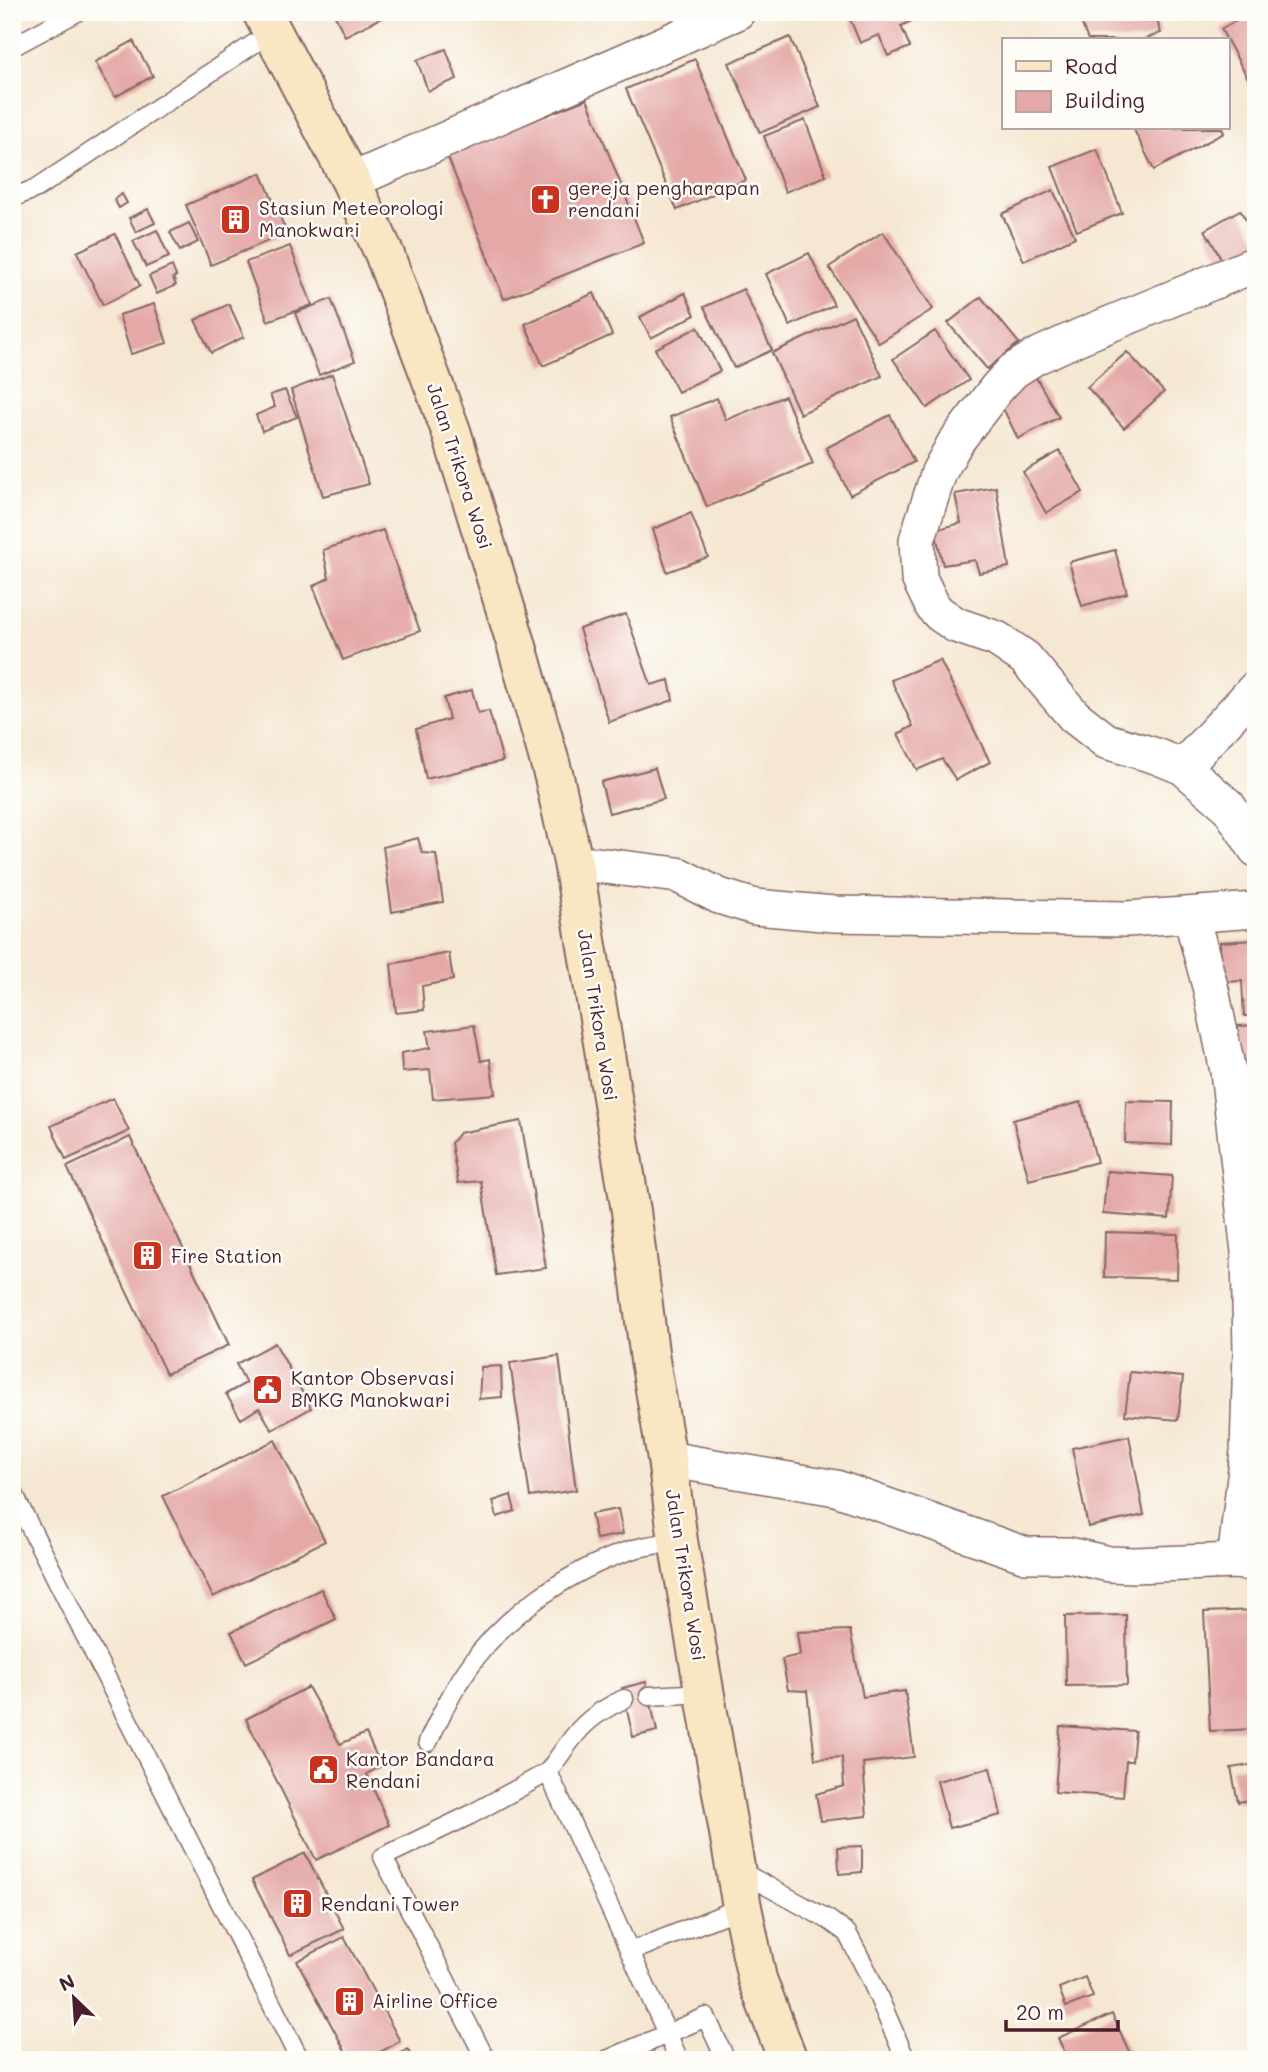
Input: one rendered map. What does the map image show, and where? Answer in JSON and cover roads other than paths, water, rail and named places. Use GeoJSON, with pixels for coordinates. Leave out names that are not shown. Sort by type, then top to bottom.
{"type":"FeatureCollection","features":[{"type":"Feature","properties":{"kind":"street"},"geometry":{"type":"LineString","coordinates":[[351,181],[737,12]]}},
{"type":"Feature","properties":{"kind":"street","name":"Jalan Trikora Wosi"},"geometry":{"type":"LineString","coordinates":[[267,22],[351,181],[384,253],[450,430],[520,656],[554,777],[573,862],[631,1210],[650,1360],[678,1541],[742,1907],[757,1979],[788,2060]]}},
{"type":"Feature","properties":{"kind":"street"},"geometry":{"type":"LineString","coordinates":[[1256,264],[1081,335],[1013,371],[955,443],[928,500],[917,540],[919,578],[933,607],[940,614],[956,625],[997,639],[1024,658],[1074,716],[1106,741],[1183,767],[1228,806],[1256,849]]}},
{"type":"Feature","properties":{"kind":"street"},"geometry":{"type":"LineString","coordinates":[[1183,767],[1256,688]]}},
{"type":"Feature","properties":{"kind":"street"},"geometry":{"type":"LineString","coordinates":[[573,862],[678,874],[719,896],[755,907],[834,914],[1127,919],[1256,910]]}},
{"type":"Feature","properties":{"kind":"street"},"geometry":{"type":"LineString","coordinates":[[667,1460],[836,1488],[1026,1555],[1069,1555],[1110,1564],[1134,1565],[1246,1562],[1251,1351],[1248,1252],[1228,1071],[1211,990],[1191,916]]}},
{"type":"Feature","properties":{"kind":"lane"},"geometry":{"type":"LineString","coordinates":[[12,47],[77,12]]}},
{"type":"Feature","properties":{"kind":"lane"},"geometry":{"type":"LineString","coordinates":[[12,198],[37,188],[267,22]]}},
{"type":"Feature","properties":{"kind":"lane"},"geometry":{"type":"LineString","coordinates":[[12,1488],[300,2060]]}},
{"type":"Feature","properties":{"kind":"lane"},"geometry":{"type":"LineString","coordinates":[[428,1742],[446,1704],[469,1666],[499,1632],[527,1608],[567,1580],[612,1558],[633,1549],[678,1541]]}},
{"type":"Feature","properties":{"kind":"lane"},"geometry":{"type":"LineString","coordinates":[[649,1696],[705,1693]]}},
{"type":"Feature","properties":{"kind":"lane"},"geometry":{"type":"LineString","coordinates":[[486,2060],[383,1857],[470,1815],[548,1772],[583,1724],[600,1710],[624,1699]]}},
{"type":"Feature","properties":{"kind":"lane"},"geometry":{"type":"LineString","coordinates":[[548,1772],[679,2060]]}},
{"type":"Feature","properties":{"kind":"lane"},"geometry":{"type":"LineString","coordinates":[[736,1869],[829,1920],[847,1933],[868,1973],[906,2060]]}},
{"type":"Feature","properties":{"kind":"lane"},"geometry":{"type":"LineString","coordinates":[[630,1952],[742,1907]]}},
{"type":"Feature","properties":{"kind":"lane"},"geometry":{"type":"LineString","coordinates":[[607,2060],[706,2017],[726,2060]]}},
{"type":"Feature","properties":{"kind":"place","name":"gereja pengharapan rendani"},"geometry":{"type":"Point","coordinates":[545,199]}},
{"type":"Feature","properties":{"kind":"place","name":"Stasiun Meteorologi Manokwari"},"geometry":{"type":"Point","coordinates":[236,219]}},
{"type":"Feature","properties":{"kind":"place","name":"Fire Station"},"geometry":{"type":"Point","coordinates":[148,1256]}},
{"type":"Feature","properties":{"kind":"place","name":"Kantor Observasi BMKG Manokwari"},"geometry":{"type":"Point","coordinates":[268,1389]}},
{"type":"Feature","properties":{"kind":"place","name":"Kantor Bandara Rendani"},"geometry":{"type":"Point","coordinates":[323,1770]}},
{"type":"Feature","properties":{"kind":"place","name":"Rendani Tower"},"geometry":{"type":"Point","coordinates":[298,1904]}},
{"type":"Feature","properties":{"kind":"place","name":"Airline Office"},"geometry":{"type":"Point","coordinates":[349,2001]}}]}
